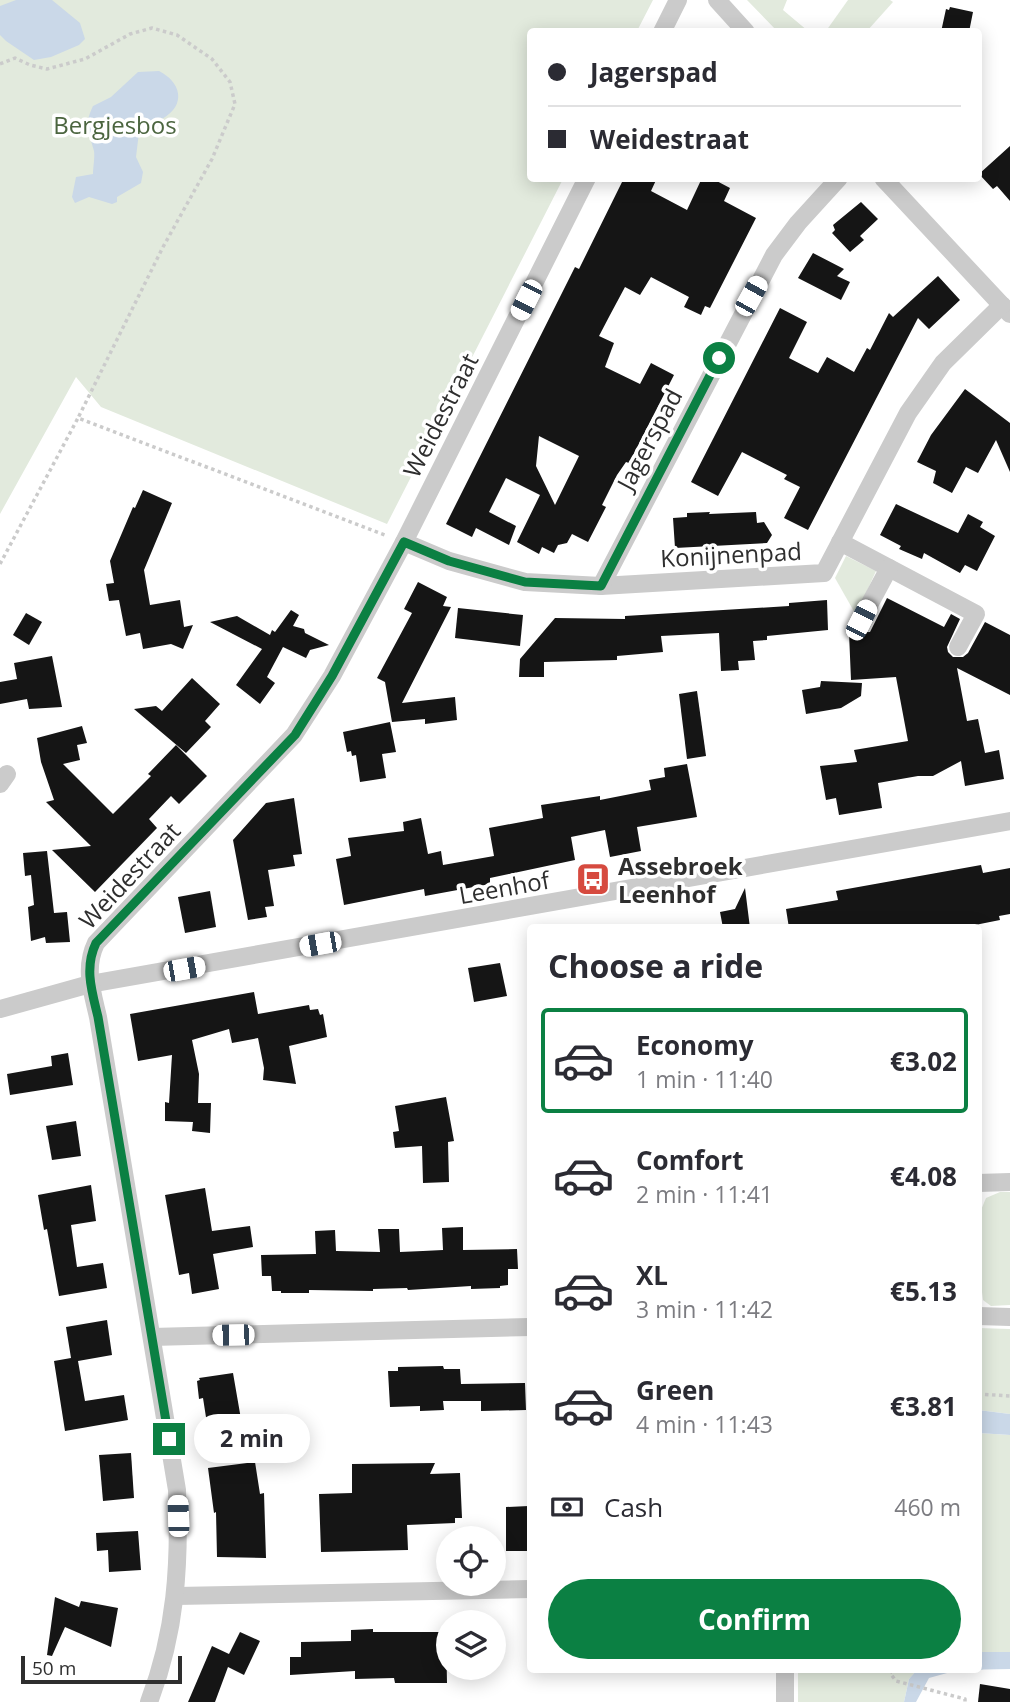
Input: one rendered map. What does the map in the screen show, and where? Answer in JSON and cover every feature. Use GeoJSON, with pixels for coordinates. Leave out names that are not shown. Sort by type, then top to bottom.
{"type":"FeatureCollection","features":[{"type":"Feature","properties":{"kind":"street"},"geometry":{"type":"LineString","coordinates":[[664,28],[678,0]]}},
{"type":"Feature","properties":{"kind":"street"},"geometry":{"type":"LineString","coordinates":[[717,0],[742,28]]}},
{"type":"Feature","properties":{"kind":"street","name":"Weidestraat"},"geometry":{"type":"LineString","coordinates":[[149,1702],[163,1667],[176,1596],[179,1542],[177,1490],[98,1017],[90,984],[90,954],[96,943],[295,735],[332,676],[404,542],[585,182]]}},
{"type":"Feature","properties":{"kind":"street","name":"Jagerspad"},"geometry":{"type":"LineString","coordinates":[[601,586],[774,256],[813,205],[835,182]]}},
{"type":"Feature","properties":{"kind":"street"},"geometry":{"type":"LineString","coordinates":[[887,182],[1006,309]]}},
{"type":"Feature","properties":{"kind":"street","name":"Konijnenpad"},"geometry":{"type":"LineString","coordinates":[[404,542],[449,561],[525,582],[601,586],[824,573],[915,403],[943,363],[1006,309]]}},
{"type":"Feature","properties":{"kind":"street"},"geometry":{"type":"LineString","coordinates":[[840,542],[976,614],[958,647]]}},
{"type":"Feature","properties":{"kind":"street"},"geometry":{"type":"LineString","coordinates":[[861,620],[888,568]]}},
{"type":"Feature","properties":{"kind":"street","name":"Leenhof"},"geometry":{"type":"LineString","coordinates":[[0,1009],[90,984],[1010,821]]}},
{"type":"Feature","properties":{"kind":"street"},"geometry":{"type":"LineString","coordinates":[[982,1183],[1010,1182]]}},
{"type":"Feature","properties":{"kind":"street"},"geometry":{"type":"LineString","coordinates":[[982,1316],[1010,1317]]}},
{"type":"Feature","properties":{"kind":"street"},"geometry":{"type":"LineString","coordinates":[[152,1336],[527,1327]]}},
{"type":"Feature","properties":{"kind":"street"},"geometry":{"type":"LineString","coordinates":[[176,1596],[527,1589]]}},
{"type":"Feature","properties":{"kind":"street"},"geometry":{"type":"LineString","coordinates":[[785,1673],[785,1702]]}},
{"type":"Feature","properties":{"kind":"path"},"geometry":{"type":"LineString","coordinates":[[0,64],[15,58],[47,69],[85,59],[130,34],[152,28],[177,35],[212,60],[230,82],[235,104],[212,159],[163,247],[78,418],[0,565]]}},
{"type":"Feature","properties":{"kind":"path"},"geometry":{"type":"LineString","coordinates":[[78,418],[404,542]]}},
{"type":"Feature","properties":{"kind":"path"},"geometry":{"type":"LineString","coordinates":[[982,1394],[1010,1396]]}},
{"type":"Feature","properties":{"kind":"path"},"geometry":{"type":"LineString","coordinates":[[890,1673],[896,1681],[965,1699],[965,1702]]}},
{"type":"Feature","properties":{"kind":"green space","name":"Bergjesbos"},"geometry":{"type":"Polygon","coordinates":[[[0,0],[653,0],[639,28],[527,28],[527,182],[561,182],[387,524],[101,407],[76,377],[0,514],[0,0]]]}},
{"type":"Feature","properties":{"kind":"green space"},"geometry":{"type":"Polygon","coordinates":[[[747,0],[787,0],[783,10],[804,28],[774,28],[747,0]]]}},
{"type":"Feature","properties":{"kind":"green space"},"geometry":{"type":"Polygon","coordinates":[[[848,0],[893,2],[870,28],[828,28],[848,0]]]}},
{"type":"Feature","properties":{"kind":"green space"},"geometry":{"type":"Polygon","coordinates":[[[846,556],[876,571],[856,615],[835,578],[846,556]]]}},
{"type":"Feature","properties":{"kind":"green space"},"geometry":{"type":"Polygon","coordinates":[[[1000,1192],[1010,1192],[1010,1305],[991,1306],[983,1300],[982,1208],[986,1198],[1000,1192]]]}},
{"type":"Feature","properties":{"kind":"green space"},"geometry":{"type":"Polygon","coordinates":[[[982,1328],[1010,1329],[1010,1414],[982,1410],[982,1328]]]}},
{"type":"Feature","properties":{"kind":"green space"},"geometry":{"type":"Polygon","coordinates":[[[982,1433],[1010,1435],[1010,1652],[982,1652],[982,1433]]]}},
{"type":"Feature","properties":{"kind":"green space"},"geometry":{"type":"Polygon","coordinates":[[[798,1673],[914,1673],[909,1679],[904,1702],[798,1702],[798,1673]]]}},
{"type":"Feature","properties":{"kind":"water"},"geometry":{"type":"Polygon","coordinates":[[[16,0],[52,0],[80,23],[85,39],[79,45],[51,57],[34,60],[0,35],[0,6],[16,0]]]}},
{"type":"Feature","properties":{"kind":"water"},"geometry":{"type":"Polygon","coordinates":[[[159,71],[176,87],[178,101],[162,119],[140,124],[136,157],[143,172],[141,183],[117,197],[117,202],[112,204],[89,197],[75,203],[72,197],[76,177],[93,174],[94,151],[88,124],[93,106],[111,97],[138,72],[159,71]]]}},
{"type":"Feature","properties":{"kind":"water"},"geometry":{"type":"Polygon","coordinates":[[[982,1410],[1010,1414],[1010,1435],[982,1433],[982,1410]]]}},
{"type":"Feature","properties":{"kind":"water"},"geometry":{"type":"Polygon","coordinates":[[[982,1652],[1010,1652],[1010,1669],[982,1670],[982,1652]]]}},
{"type":"Feature","properties":{"kind":"water"},"geometry":{"type":"Polygon","coordinates":[[[914,1673],[947,1673],[929,1678],[916,1702],[904,1702],[909,1679],[914,1673]]]}},
{"type":"Feature","properties":{"kind":"building"},"geometry":{"type":"Polygon","coordinates":[[[950,7],[973,12],[970,28],[942,28],[946,9],[949,10],[950,7]]]}},
{"type":"Feature","properties":{"kind":"building"},"geometry":{"type":"Polygon","coordinates":[[[1010,146],[1010,201],[997,186],[993,189],[982,177],[982,171],[1010,146]]]}},
{"type":"Feature","properties":{"kind":"building"},"geometry":{"type":"Polygon","coordinates":[[[622,182],[655,182],[651,191],[687,210],[700,182],[719,182],[730,188],[724,201],[756,218],[710,308],[705,306],[701,315],[684,307],[689,297],[651,277],[640,295],[625,287],[599,336],[614,343],[605,367],[640,384],[651,363],[674,375],[629,463],[626,462],[617,475],[602,505],[606,507],[588,542],[572,534],[567,543],[558,545],[554,553],[542,547],[539,554],[517,542],[540,495],[506,478],[489,512],[516,526],[509,545],[476,528],[472,537],[446,524],[575,267],[579,269],[622,182]],[[539,436],[536,466],[555,505],[579,456],[539,436]]]}},
{"type":"Feature","properties":{"kind":"building"},"geometry":{"type":"Polygon","coordinates":[[[861,202],[878,219],[860,236],[864,240],[850,252],[832,233],[835,230],[833,225],[861,202]]]}},
{"type":"Feature","properties":{"kind":"building"},"geometry":{"type":"Polygon","coordinates":[[[813,253],[844,269],[837,276],[850,282],[841,300],[798,278],[813,253]]]}},
{"type":"Feature","properties":{"kind":"building"},"geometry":{"type":"Polygon","coordinates":[[[938,276],[960,300],[929,329],[918,318],[808,530],[784,518],[800,487],[784,479],[787,475],[742,452],[718,496],[691,482],[780,308],[807,322],[789,358],[818,373],[827,357],[854,372],[867,348],[870,350],[889,313],[893,317],[938,276]]]}},
{"type":"Feature","properties":{"kind":"building"},"geometry":{"type":"Polygon","coordinates":[[[965,389],[1010,423],[1010,472],[996,440],[978,473],[966,467],[952,493],[933,483],[936,471],[917,462],[931,435],[965,389]]]}},
{"type":"Feature","properties":{"kind":"building"},"geometry":{"type":"Polygon","coordinates":[[[143,490],[172,503],[144,570],[150,605],[180,600],[184,627],[193,625],[183,649],[171,644],[143,649],[140,633],[126,636],[119,600],[109,601],[106,584],[114,583],[110,561],[143,490]]]}},
{"type":"Feature","properties":{"kind":"building"},"geometry":{"type":"Polygon","coordinates":[[[896,504],[958,533],[968,514],[983,522],[980,527],[995,536],[977,571],[965,565],[960,573],[924,553],[922,559],[899,549],[901,546],[880,535],[896,504]]]}},
{"type":"Feature","properties":{"kind":"building"},"geometry":{"type":"Polygon","coordinates":[[[710,512],[709,514],[756,512],[757,523],[764,522],[772,535],[767,543],[675,548],[673,518],[687,517],[687,513],[710,512]]]}},
{"type":"Feature","properties":{"kind":"building"},"geometry":{"type":"Polygon","coordinates":[[[418,582],[447,597],[443,606],[451,607],[402,703],[455,697],[457,720],[425,724],[425,719],[392,722],[385,682],[377,678],[412,613],[404,609],[418,582]]]}},
{"type":"Feature","properties":{"kind":"building"},"geometry":{"type":"Polygon","coordinates":[[[887,598],[944,627],[951,614],[960,619],[947,647],[953,657],[963,657],[968,653],[985,622],[1010,635],[1010,695],[957,668],[967,721],[978,719],[985,753],[999,750],[1004,779],[965,786],[961,761],[933,776],[878,783],[882,808],[839,815],[836,798],[826,800],[820,766],[857,762],[854,750],[908,741],[896,677],[851,680],[849,633],[870,632],[887,598]]]}},
{"type":"Feature","properties":{"kind":"building"},"geometry":{"type":"Polygon","coordinates":[[[827,600],[828,630],[767,636],[767,640],[753,641],[755,660],[738,661],[739,670],[721,671],[719,633],[661,636],[663,652],[617,656],[617,660],[544,662],[544,677],[519,677],[520,659],[555,618],[625,619],[625,616],[789,606],[789,603],[827,600]]]}},
{"type":"Feature","properties":{"kind":"building"},"geometry":{"type":"Polygon","coordinates":[[[458,608],[523,615],[520,646],[455,638],[458,608]]]}},
{"type":"Feature","properties":{"kind":"building"},"geometry":{"type":"Polygon","coordinates":[[[291,610],[299,615],[293,626],[304,629],[305,633],[329,645],[310,650],[306,658],[283,647],[267,677],[275,683],[260,704],[236,685],[262,649],[210,622],[237,616],[270,635],[291,610]]]}},
{"type":"Feature","properties":{"kind":"building"},"geometry":{"type":"Polygon","coordinates":[[[26,613],[42,622],[29,645],[13,635],[26,613]]]}},
{"type":"Feature","properties":{"kind":"building"},"geometry":{"type":"Polygon","coordinates":[[[52,656],[62,707],[29,709],[27,699],[0,704],[0,682],[17,679],[14,663],[52,656]]]}},
{"type":"Feature","properties":{"kind":"building"},"geometry":{"type":"Polygon","coordinates":[[[192,678],[220,704],[205,721],[211,727],[186,753],[134,709],[156,706],[162,711],[192,678]]]}},
{"type":"Feature","properties":{"kind":"building"},"geometry":{"type":"Polygon","coordinates":[[[821,681],[862,683],[861,696],[841,708],[806,714],[802,690],[820,687],[821,681]]]}},
{"type":"Feature","properties":{"kind":"building"},"geometry":{"type":"Polygon","coordinates":[[[697,691],[706,756],[687,759],[679,694],[697,691]]]}},
{"type":"Feature","properties":{"kind":"building"},"geometry":{"type":"Polygon","coordinates":[[[390,722],[396,752],[382,754],[386,778],[360,782],[356,755],[352,756],[351,751],[347,752],[343,732],[390,722]]]}},
{"type":"Feature","properties":{"kind":"building"},"geometry":{"type":"Polygon","coordinates":[[[82,726],[87,743],[77,745],[80,760],[63,764],[113,814],[151,776],[148,774],[176,745],[207,776],[179,804],[171,796],[149,819],[157,828],[95,892],[52,850],[91,846],[46,802],[54,800],[41,762],[37,738],[82,726]]]}},
{"type":"Feature","properties":{"kind":"building"},"geometry":{"type":"Polygon","coordinates":[[[687,764],[697,817],[637,827],[641,851],[610,857],[605,830],[571,837],[575,860],[490,878],[490,884],[425,896],[424,889],[344,905],[336,859],[351,856],[348,838],[404,831],[403,822],[421,818],[428,854],[441,851],[443,865],[494,856],[489,828],[543,818],[541,805],[600,796],[600,800],[651,790],[649,780],[665,777],[664,768],[687,764]]]}},
{"type":"Feature","properties":{"kind":"building"},"geometry":{"type":"Polygon","coordinates":[[[294,798],[302,854],[293,855],[295,866],[268,870],[274,906],[265,907],[267,917],[248,920],[233,840],[266,803],[294,798]]]}},
{"type":"Feature","properties":{"kind":"building"},"geometry":{"type":"Polygon","coordinates":[[[47,851],[54,913],[67,912],[70,942],[46,943],[45,937],[31,941],[28,907],[34,905],[31,875],[25,876],[23,853],[47,851]]]}},
{"type":"Feature","properties":{"kind":"building"},"geometry":{"type":"Polygon","coordinates":[[[981,865],[983,873],[1010,868],[1010,914],[999,916],[1000,920],[980,924],[788,924],[786,909],[838,900],[836,891],[981,865]]]}},
{"type":"Feature","properties":{"kind":"building"},"geometry":{"type":"Polygon","coordinates":[[[745,888],[750,924],[722,924],[720,912],[735,909],[745,888]]]}},
{"type":"Feature","properties":{"kind":"building"},"geometry":{"type":"Polygon","coordinates":[[[210,891],[216,927],[185,933],[178,897],[210,891]]]}},
{"type":"Feature","properties":{"kind":"building"},"geometry":{"type":"Polygon","coordinates":[[[500,963],[507,996],[474,1002],[468,968],[500,963]]]}},
{"type":"Feature","properties":{"kind":"building"},"geometry":{"type":"Polygon","coordinates":[[[254,992],[258,1014],[309,1005],[310,1010],[318,1009],[320,1015],[323,1014],[327,1037],[289,1046],[296,1084],[263,1080],[264,1068],[258,1038],[232,1043],[229,1029],[192,1040],[199,1074],[198,1103],[211,1103],[210,1133],[192,1131],[193,1122],[165,1121],[172,1055],[138,1061],[130,1014],[254,992]]]}},
{"type":"Feature","properties":{"kind":"building"},"geometry":{"type":"Polygon","coordinates":[[[68,1053],[73,1085],[10,1095],[7,1074],[52,1066],[51,1056],[68,1053]]]}},
{"type":"Feature","properties":{"kind":"building"},"geometry":{"type":"Polygon","coordinates":[[[446,1097],[454,1141],[448,1142],[449,1182],[423,1183],[422,1146],[395,1148],[393,1132],[399,1131],[395,1106],[446,1097]]]}},
{"type":"Feature","properties":{"kind":"building"},"geometry":{"type":"Polygon","coordinates":[[[76,1121],[81,1156],[52,1160],[46,1126],[76,1121]]]}},
{"type":"Feature","properties":{"kind":"building"},"geometry":{"type":"Polygon","coordinates":[[[91,1185],[96,1221],[71,1225],[77,1267],[103,1263],[107,1288],[59,1296],[38,1195],[91,1185]]]}},
{"type":"Feature","properties":{"kind":"building"},"geometry":{"type":"Polygon","coordinates":[[[205,1188],[212,1231],[250,1226],[253,1247],[213,1254],[219,1289],[192,1294],[189,1273],[179,1275],[165,1195],[205,1188]]]}},
{"type":"Feature","properties":{"kind":"building"},"geometry":{"type":"Polygon","coordinates":[[[463,1227],[463,1250],[517,1249],[518,1269],[508,1269],[508,1285],[500,1288],[471,1289],[471,1286],[281,1293],[272,1291],[271,1276],[262,1276],[261,1255],[316,1254],[315,1231],[335,1230],[336,1251],[380,1252],[378,1229],[399,1229],[400,1252],[443,1250],[442,1228],[463,1227]]]}},
{"type":"Feature","properties":{"kind":"building"},"geometry":{"type":"Polygon","coordinates":[[[107,1320],[112,1355],[78,1361],[85,1401],[124,1395],[128,1420],[65,1431],[54,1361],[71,1358],[66,1327],[107,1320]]]}},
{"type":"Feature","properties":{"kind":"building"},"geometry":{"type":"Polygon","coordinates":[[[443,1366],[444,1369],[460,1369],[461,1384],[525,1383],[526,1410],[481,1411],[481,1401],[443,1401],[444,1410],[420,1411],[420,1406],[390,1407],[388,1371],[398,1371],[398,1367],[443,1366]]]}},
{"type":"Feature","properties":{"kind":"building"},"geometry":{"type":"Polygon","coordinates":[[[233,1373],[242,1425],[208,1430],[203,1398],[199,1399],[197,1381],[199,1378],[233,1373]]]}},
{"type":"Feature","properties":{"kind":"building"},"geometry":{"type":"Polygon","coordinates":[[[131,1453],[134,1498],[103,1501],[99,1455],[131,1453]]]}},
{"type":"Feature","properties":{"kind":"building"},"geometry":{"type":"Polygon","coordinates":[[[255,1462],[260,1494],[264,1493],[266,1558],[217,1557],[216,1512],[214,1513],[208,1468],[255,1462]]]}},
{"type":"Feature","properties":{"kind":"building"},"geometry":{"type":"Polygon","coordinates":[[[435,1463],[430,1474],[460,1473],[462,1518],[455,1518],[455,1523],[407,1525],[408,1550],[321,1552],[319,1494],[352,1493],[352,1464],[435,1463]]]}},
{"type":"Feature","properties":{"kind":"building"},"geometry":{"type":"Polygon","coordinates":[[[527,1506],[527,1551],[506,1551],[506,1507],[527,1506]]]}},
{"type":"Feature","properties":{"kind":"building"},"geometry":{"type":"Polygon","coordinates":[[[138,1531],[141,1570],[109,1572],[108,1550],[97,1551],[96,1533],[138,1531]]]}},
{"type":"Feature","properties":{"kind":"building"},"geometry":{"type":"Polygon","coordinates":[[[55,1597],[79,1607],[81,1601],[118,1608],[111,1647],[65,1627],[52,1656],[47,1655],[55,1597]]]}},
{"type":"Feature","properties":{"kind":"building"},"geometry":{"type":"Polygon","coordinates":[[[351,1630],[436,1632],[436,1680],[447,1680],[447,1683],[395,1683],[394,1678],[355,1679],[355,1671],[290,1675],[290,1657],[301,1657],[301,1642],[351,1641],[351,1630]]]}},
{"type":"Feature","properties":{"kind":"building"},"geometry":{"type":"Polygon","coordinates":[[[240,1632],[260,1641],[244,1675],[228,1667],[215,1702],[188,1702],[212,1646],[229,1654],[240,1632]]]}},
{"type":"Feature","properties":{"kind":"building"},"geometry":{"type":"Polygon","coordinates":[[[980,1684],[1010,1689],[1010,1702],[978,1702],[980,1684]]]}},
{"type":"Feature","properties":{"kind":"place","name":"Assebroek Leenhof"},"geometry":{"type":"Point","coordinates":[593,879]}},
{"type":"Feature","properties":{"kind":"route"},"geometry":{"type":"LineString","coordinates":[[169,1439],[98,1017],[90,984],[90,954],[96,943],[295,735],[332,676],[404,542],[449,561],[525,582],[601,586],[719,358]]}}]}
